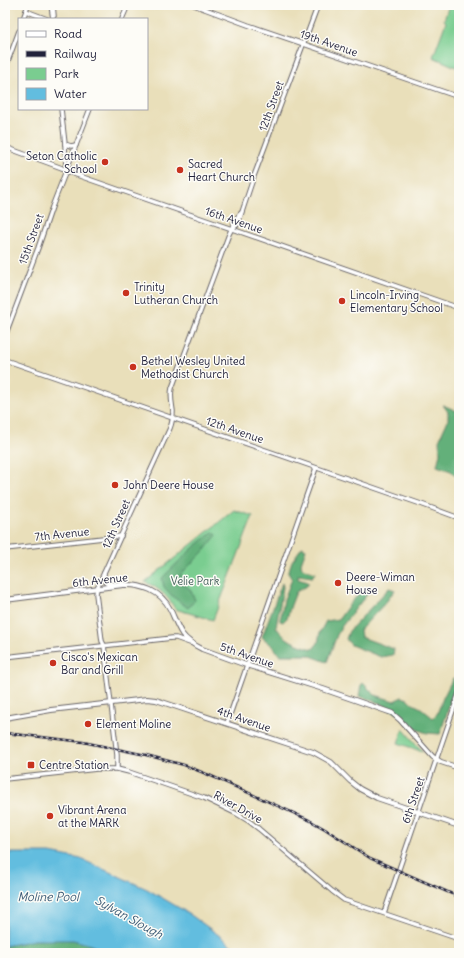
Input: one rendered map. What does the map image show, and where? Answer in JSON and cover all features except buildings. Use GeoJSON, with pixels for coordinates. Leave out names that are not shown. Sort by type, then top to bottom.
{"type":"FeatureCollection","features":[{"type":"Feature","properties":{"kind":"main road","name":"6th Avenue"},"geometry":{"type":"LineString","coordinates":[[5,600],[123,585],[136,585],[152,591],[162,599],[170,608],[181,633],[193,644]]}},
{"type":"Feature","properties":{"kind":"main road","name":"5th Avenue"},"geometry":{"type":"LineString","coordinates":[[193,644],[202,649],[246,665],[323,689],[392,713],[436,759],[459,768]]}},
{"type":"Feature","properties":{"kind":"main road","name":"4th Avenue"},"geometry":{"type":"LineString","coordinates":[[5,718],[51,710],[146,699],[156,700],[319,754],[331,762],[350,781],[365,792],[377,798],[459,826]]}},
{"type":"Feature","properties":{"kind":"street"},"geometry":{"type":"LineString","coordinates":[[23,18],[28,5]]}},
{"type":"Feature","properties":{"kind":"street"},"geometry":{"type":"LineString","coordinates":[[52,5],[53,18]]}},
{"type":"Feature","properties":{"kind":"street"},"geometry":{"type":"LineString","coordinates":[[122,18],[128,5]]}},
{"type":"Feature","properties":{"kind":"street","name":"19th Avenue"},"geometry":{"type":"LineString","coordinates":[[194,5],[459,98]]}},
{"type":"Feature","properties":{"kind":"street","name":"12th Street"},"geometry":{"type":"LineString","coordinates":[[116,770],[118,755],[96,594],[97,588],[170,428],[173,418],[171,398],[172,388],[229,234],[237,225],[318,5]]}},
{"type":"Feature","properties":{"kind":"street"},"geometry":{"type":"LineString","coordinates":[[26,11],[44,18]]}},
{"type":"Feature","properties":{"kind":"street"},"geometry":{"type":"LineString","coordinates":[[5,69],[18,34]]}},
{"type":"Feature","properties":{"kind":"street"},"geometry":{"type":"LineString","coordinates":[[61,110],[66,170]]}},
{"type":"Feature","properties":{"kind":"street"},"geometry":{"type":"LineString","coordinates":[[65,144],[70,146],[76,145],[90,110]]}},
{"type":"Feature","properties":{"kind":"street","name":"15th Street"},"geometry":{"type":"LineString","coordinates":[[5,336],[76,145]]}},
{"type":"Feature","properties":{"kind":"street","name":"16th Avenue"},"geometry":{"type":"LineString","coordinates":[[5,147],[232,229],[459,308]]}},
{"type":"Feature","properties":{"kind":"street","name":"12th Avenue"},"geometry":{"type":"LineString","coordinates":[[5,360],[459,518]]}},
{"type":"Feature","properties":{"kind":"street"},"geometry":{"type":"LineString","coordinates":[[227,723],[316,468]]}},
{"type":"Feature","properties":{"kind":"street","name":"7th Avenue"},"geometry":{"type":"LineString","coordinates":[[5,549],[121,536]]}},
{"type":"Feature","properties":{"kind":"street"},"geometry":{"type":"LineString","coordinates":[[104,571],[104,580],[106,583],[136,585]]}},
{"type":"Feature","properties":{"kind":"street","name":"5th Avenue"},"geometry":{"type":"LineString","coordinates":[[5,657],[176,638],[193,644]]}},
{"type":"Feature","properties":{"kind":"street","name":"6th Street"},"geometry":{"type":"LineString","coordinates":[[384,914],[459,693]]}},
{"type":"Feature","properties":{"kind":"street","name":"River Drive"},"geometry":{"type":"LineString","coordinates":[[5,779],[97,769],[116,770],[129,772],[204,798],[259,828],[338,896],[351,903],[459,939]]}},
{"type":"Feature","properties":{"kind":"green space"},"geometry":{"type":"Polygon","coordinates":[[[449,5],[459,5],[458,68],[433,57],[446,22],[444,20],[449,5]]]}},
{"type":"Feature","properties":{"kind":"green space"},"geometry":{"type":"Polygon","coordinates":[[[443,405],[459,412],[459,479],[451,471],[437,466],[440,453],[439,440],[448,420],[448,412],[443,405]]]}},
{"type":"Feature","properties":{"kind":"green space","name":"Velie Park"},"geometry":{"type":"Polygon","coordinates":[[[234,510],[253,516],[213,620],[175,609],[163,593],[145,582],[234,510]]]}},
{"type":"Feature","properties":{"kind":"green space"},"geometry":{"type":"Polygon","coordinates":[[[213,532],[217,535],[203,552],[181,574],[181,582],[190,589],[195,600],[188,608],[172,596],[164,587],[162,578],[193,548],[213,532]]]}},
{"type":"Feature","properties":{"kind":"green space"},"geometry":{"type":"Polygon","coordinates":[[[302,547],[306,549],[301,563],[302,568],[315,573],[312,577],[298,575],[298,579],[308,582],[308,585],[296,592],[287,618],[283,622],[280,621],[284,599],[292,579],[288,573],[292,561],[302,547]]]}},
{"type":"Feature","properties":{"kind":"green space"},"geometry":{"type":"Polygon","coordinates":[[[282,583],[283,587],[276,627],[283,635],[292,641],[313,649],[318,643],[320,632],[326,621],[339,619],[352,602],[367,588],[368,593],[342,626],[337,635],[327,662],[308,655],[279,655],[274,647],[262,637],[282,583]]]}},
{"type":"Feature","properties":{"kind":"green space"},"geometry":{"type":"Polygon","coordinates":[[[389,588],[395,590],[360,630],[361,637],[394,649],[393,655],[381,657],[351,645],[346,639],[349,631],[389,588]]]}},
{"type":"Feature","properties":{"kind":"green space"},"geometry":{"type":"Polygon","coordinates":[[[453,678],[458,679],[440,734],[427,733],[413,728],[400,715],[382,704],[359,696],[361,685],[363,683],[375,695],[394,701],[402,697],[408,699],[433,718],[437,714],[453,678]]]}},
{"type":"Feature","properties":{"kind":"green space"},"geometry":{"type":"Polygon","coordinates":[[[403,729],[423,752],[398,743],[403,729]]]}},
{"type":"Feature","properties":{"kind":"green space"},"geometry":{"type":"Polygon","coordinates":[[[34,940],[73,940],[111,953],[5,953],[5,946],[34,940]]]}},
{"type":"Feature","properties":{"kind":"water","name":"Moline Pool"},"geometry":{"type":"Polygon","coordinates":[[[5,853],[50,853],[81,859],[147,889],[188,913],[241,953],[111,953],[73,940],[34,940],[5,946],[5,853]]]}},
{"type":"Feature","properties":{"kind":"railway"},"geometry":{"type":"LineString","coordinates":[[5,733],[83,742],[146,755],[184,765],[309,820],[370,858],[459,897]]}},
{"type":"Feature","properties":{"kind":"place","name":"Seton Catholic School"},"geometry":{"type":"Point","coordinates":[105,162]}},
{"type":"Feature","properties":{"kind":"place","name":"Sacred Heart Church"},"geometry":{"type":"Point","coordinates":[180,170]}},
{"type":"Feature","properties":{"kind":"place","name":"Trinity Lutheran Church"},"geometry":{"type":"Point","coordinates":[126,293]}},
{"type":"Feature","properties":{"kind":"place","name":"Lincoln-Irving Elementary School"},"geometry":{"type":"Point","coordinates":[342,301]}},
{"type":"Feature","properties":{"kind":"place","name":"Bethel Wesley United Methodist Church"},"geometry":{"type":"Point","coordinates":[133,367]}},
{"type":"Feature","properties":{"kind":"place","name":"John Deere House"},"geometry":{"type":"Point","coordinates":[115,485]}},
{"type":"Feature","properties":{"kind":"place","name":"Deere-Wiman House"},"geometry":{"type":"Point","coordinates":[338,583]}},
{"type":"Feature","properties":{"kind":"place","name":"Cisco's Mexican Bar and Grill"},"geometry":{"type":"Point","coordinates":[53,663]}},
{"type":"Feature","properties":{"kind":"place","name":"Element Moline"},"geometry":{"type":"Point","coordinates":[88,724]}},
{"type":"Feature","properties":{"kind":"place","name":"Centre Station"},"geometry":{"type":"Point","coordinates":[31,765]}},
{"type":"Feature","properties":{"kind":"place","name":"Vibrant Arena at the MARK"},"geometry":{"type":"Point","coordinates":[50,816]}},
{"type":"Feature","properties":{"kind":"water label","name":"Sylvan Slough"},"geometry":{"type":"Point","coordinates":[129,917]}}]}
